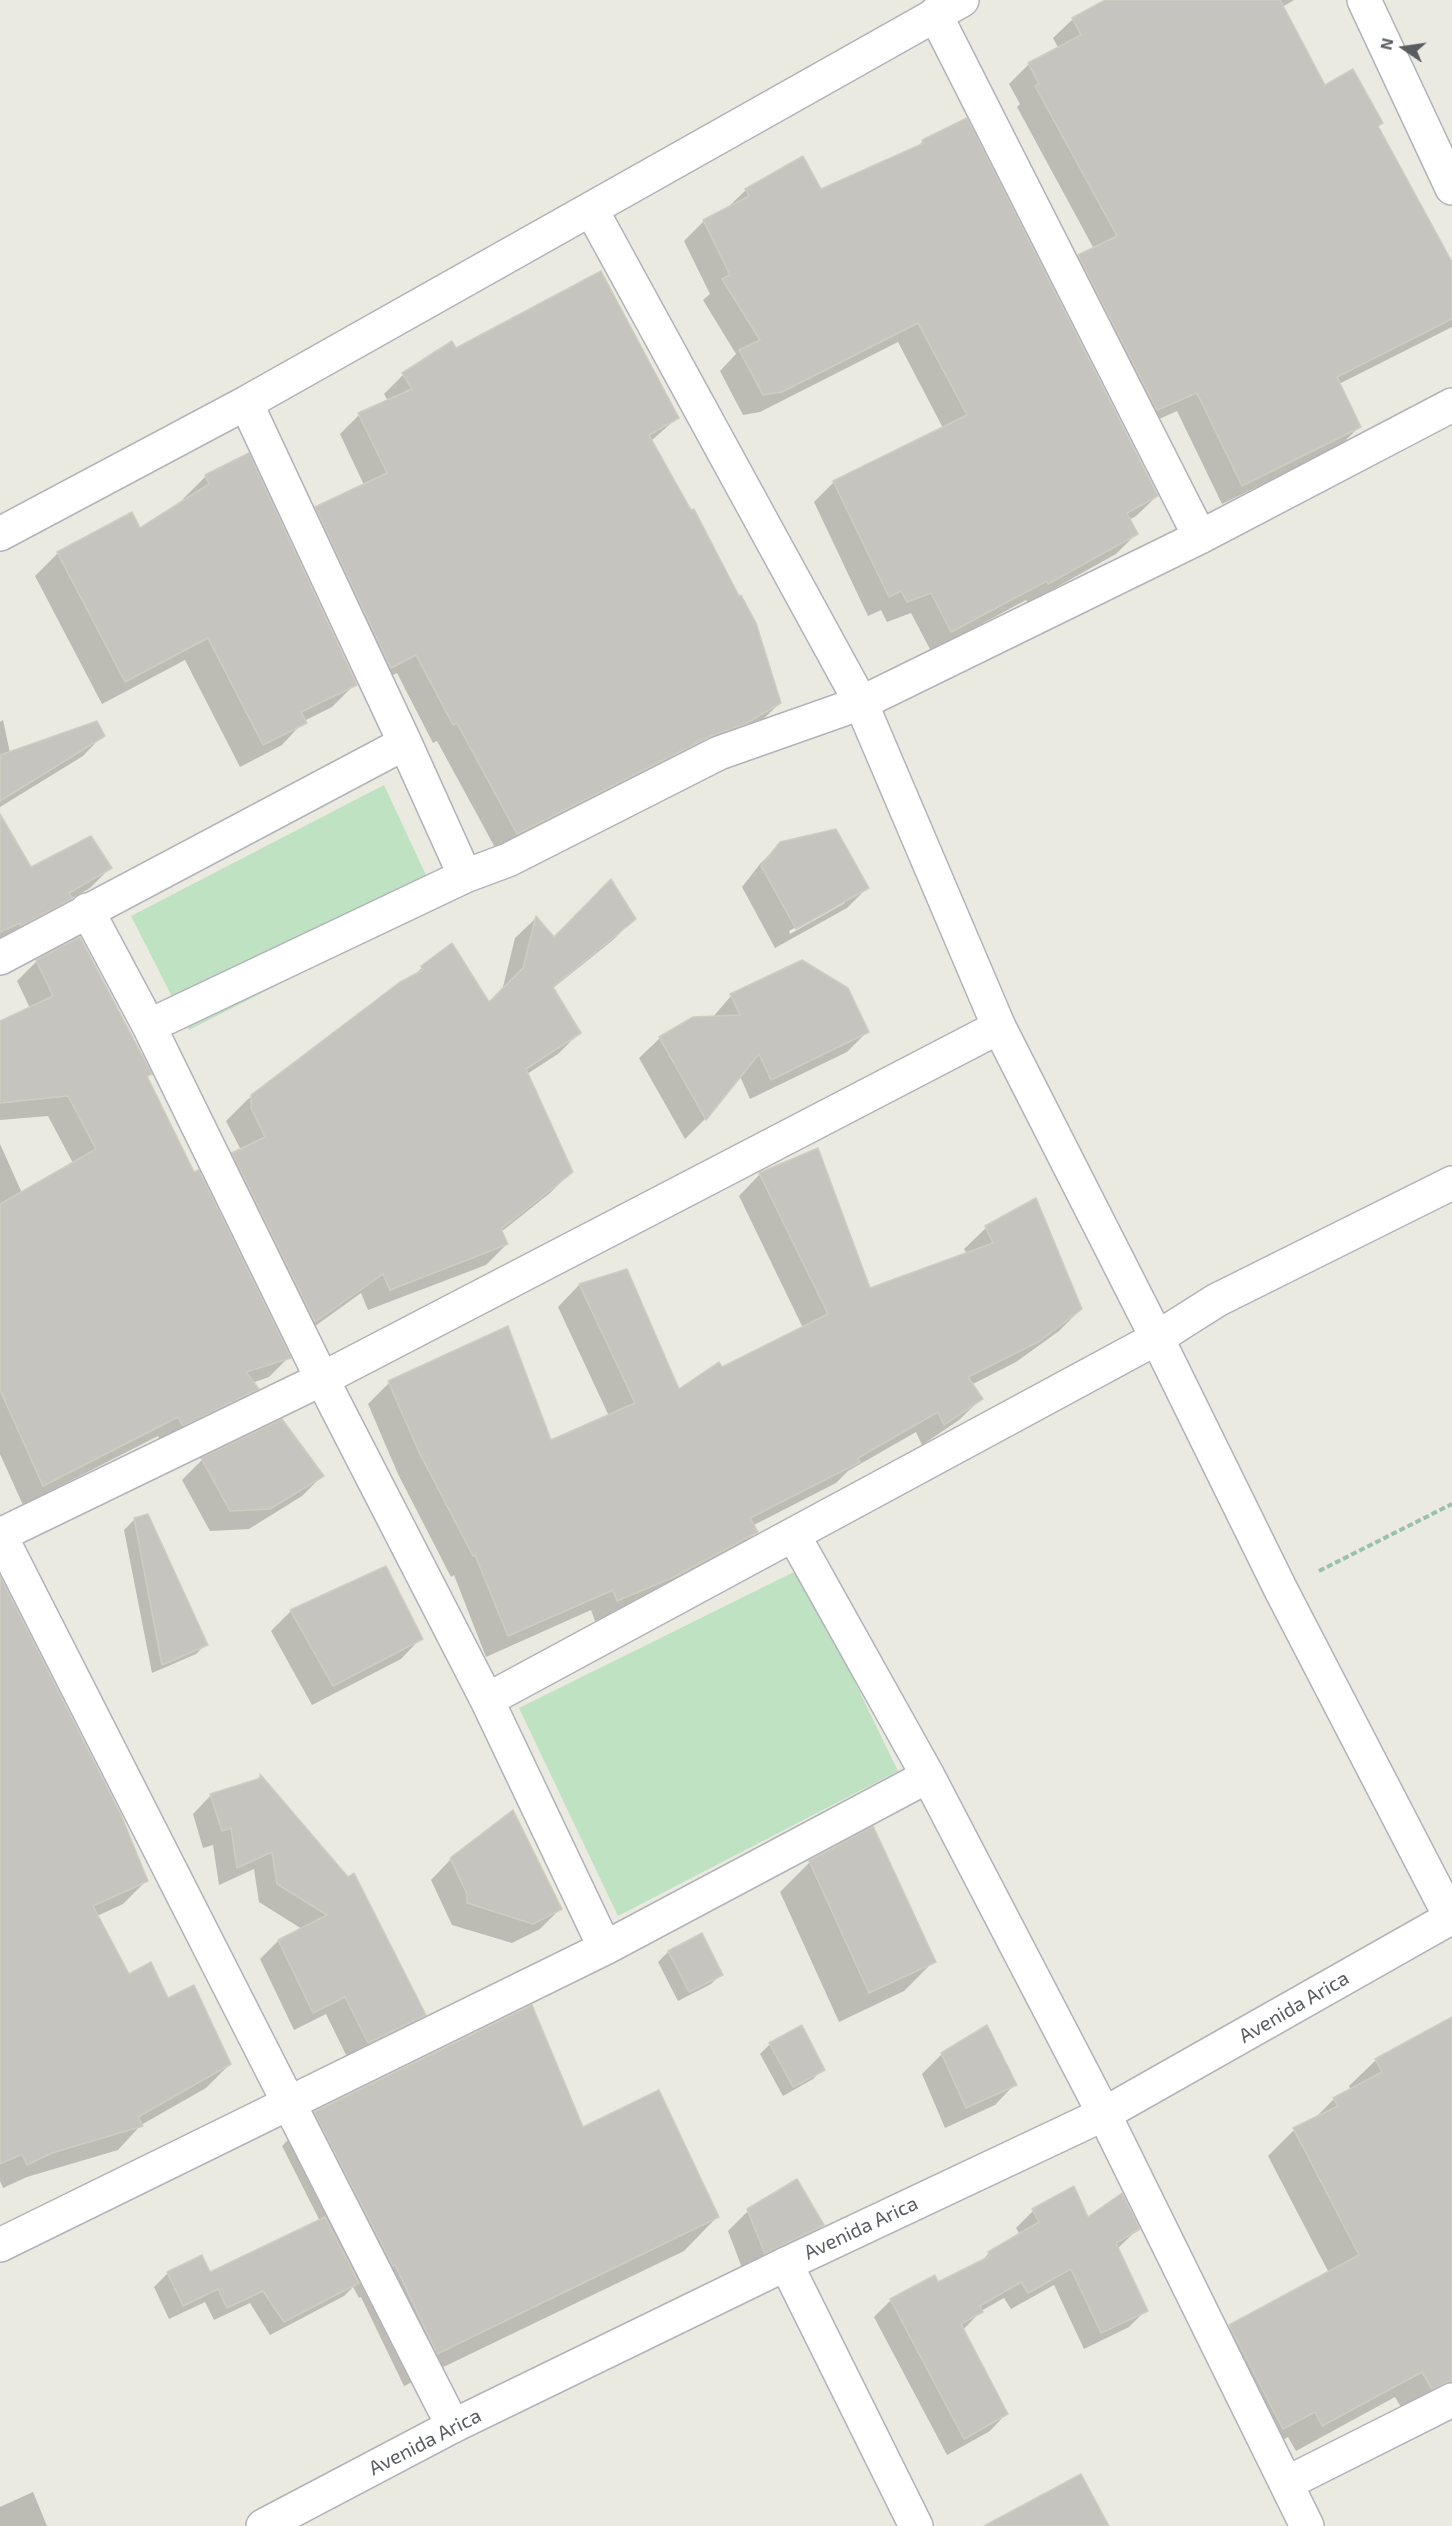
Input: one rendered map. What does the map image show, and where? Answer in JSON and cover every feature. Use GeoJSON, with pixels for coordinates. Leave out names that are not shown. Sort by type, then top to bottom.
{"type":"FeatureCollection","features":[{"type":"Feature","properties":{"kind":"street"},"geometry":{"type":"LineString","coordinates":[[1364,0],[1452,188]]}},
{"type":"Feature","properties":{"kind":"street"},"geometry":{"type":"LineString","coordinates":[[0,534],[246,403],[949,7],[1200,537]]}},
{"type":"Feature","properties":{"kind":"street"},"geometry":{"type":"LineString","coordinates":[[591,209],[861,703],[999,1027],[1157,1338],[1281,1590],[1451,1918]]}},
{"type":"Feature","properties":{"kind":"street"},"geometry":{"type":"LineString","coordinates":[[246,403],[465,876]]}},
{"type":"Feature","properties":{"kind":"street"},"geometry":{"type":"LineString","coordinates":[[149,1026],[465,876],[508,860],[719,753],[861,703],[1200,537],[1452,405]]}},
{"type":"Feature","properties":{"kind":"street"},"geometry":{"type":"LineString","coordinates":[[0,958],[405,743]]}},
{"type":"Feature","properties":{"kind":"street"},"geometry":{"type":"LineString","coordinates":[[87,910],[149,1026],[322,1379],[487,1700],[605,1948]]}},
{"type":"Feature","properties":{"kind":"street"},"geometry":{"type":"LineString","coordinates":[[453,2426],[0,1535],[322,1379],[999,1027]]}},
{"type":"Feature","properties":{"kind":"street"},"geometry":{"type":"LineString","coordinates":[[487,1700],[1157,1338],[1217,1300],[1452,1183]]}},
{"type":"Feature","properties":{"kind":"street"},"geometry":{"type":"LineString","coordinates":[[794,1536],[928,1776],[1104,2115],[1307,2526]]}},
{"type":"Feature","properties":{"kind":"street"},"geometry":{"type":"LineString","coordinates":[[0,2245],[605,1948],[928,1776]]}},
{"type":"Feature","properties":{"kind":"street","name":"Avenida Arica"},"geometry":{"type":"LineString","coordinates":[[263,2526],[453,2426],[786,2264],[1104,2115],[1451,1918]]}},
{"type":"Feature","properties":{"kind":"street"},"geometry":{"type":"LineString","coordinates":[[786,2264],[915,2526]]}},
{"type":"Feature","properties":{"kind":"street"},"geometry":{"type":"LineString","coordinates":[[1287,2483],[1452,2400]]}},
{"type":"Feature","properties":{"kind":"path"},"geometry":{"type":"LineString","coordinates":[[1281,1590],[1452,1504]]}},
{"type":"Feature","properties":{"kind":"green space"},"geometry":{"type":"Polygon","coordinates":[[[384,785],[439,903],[189,1030],[131,916],[384,785]]]}},
{"type":"Feature","properties":{"kind":"green space"},"geometry":{"type":"Polygon","coordinates":[[[800,1569],[898,1771],[618,1916],[519,1708],[800,1569]]]}},
{"type":"Feature","properties":{"kind":"building"},"geometry":{"type":"Polygon","coordinates":[[[1105,0],[1280,0],[1325,85],[1353,69],[1383,123],[1378,126],[1452,262],[1452,319],[1337,377],[1361,427],[1242,486],[1197,393],[1157,410],[1078,255],[1117,236],[1035,86],[1039,84],[1028,63],[1081,35],[1072,18],[1105,0]]]}},
{"type":"Feature","properties":{"kind":"building"},"geometry":{"type":"Polygon","coordinates":[[[967,118],[1158,496],[1127,513],[1138,534],[1048,584],[1047,581],[951,632],[931,593],[907,602],[901,591],[889,597],[833,481],[967,415],[918,323],[782,392],[763,395],[739,350],[760,340],[722,279],[730,275],[703,220],[749,196],[745,189],[803,156],[821,189],[924,143],[922,140],[967,118]]]}},
{"type":"Feature","properties":{"kind":"building"},"geometry":{"type":"Polygon","coordinates":[[[601,271],[679,418],[649,435],[691,510],[694,509],[739,596],[741,595],[756,623],[781,703],[745,724],[711,736],[517,834],[457,723],[453,725],[416,655],[391,668],[315,507],[387,473],[358,413],[412,389],[402,373],[452,341],[456,348],[601,271]]]}},
{"type":"Feature","properties":{"kind":"building"},"geometry":{"type":"Polygon","coordinates":[[[249,453],[357,685],[301,712],[307,723],[263,745],[208,638],[125,682],[57,552],[132,512],[140,528],[209,484],[205,475],[249,453]]]}},
{"type":"Feature","properties":{"kind":"building"},"geometry":{"type":"Polygon","coordinates":[[[97,721],[105,736],[0,801],[0,755],[97,721]]]}},
{"type":"Feature","properties":{"kind":"building"},"geometry":{"type":"Polygon","coordinates":[[[0,814],[31,867],[91,836],[112,868],[69,893],[72,899],[21,926],[20,923],[0,932],[0,814]]]}},
{"type":"Feature","properties":{"kind":"building"},"geometry":{"type":"Polygon","coordinates":[[[836,829],[869,888],[796,929],[761,866],[780,842],[836,829]]]}},
{"type":"Feature","properties":{"kind":"building"},"geometry":{"type":"Polygon","coordinates":[[[611,879],[636,919],[553,987],[581,1033],[526,1069],[573,1172],[501,1229],[508,1244],[390,1290],[383,1274],[315,1322],[232,1153],[265,1137],[251,1108],[251,1095],[400,982],[423,970],[421,966],[452,943],[489,1002],[523,968],[536,916],[554,937],[611,879]]]}},
{"type":"Feature","properties":{"kind":"building"},"geometry":{"type":"Polygon","coordinates":[[[80,937],[152,1074],[147,1076],[194,1172],[199,1170],[291,1358],[246,1372],[259,1389],[183,1426],[178,1417],[43,1486],[0,1390],[0,1204],[96,1149],[68,1096],[0,1103],[0,1021],[53,996],[36,960],[80,937]]]}},
{"type":"Feature","properties":{"kind":"building"},"geometry":{"type":"Polygon","coordinates":[[[802,960],[848,988],[869,1032],[771,1080],[759,1054],[706,1120],[659,1037],[693,1017],[740,1015],[730,994],[802,960]]]}},
{"type":"Feature","properties":{"kind":"building"},"geometry":{"type":"Polygon","coordinates":[[[818,1148],[870,1288],[993,1243],[985,1226],[1036,1198],[1082,1309],[1040,1341],[968,1377],[983,1399],[944,1425],[938,1412],[858,1458],[860,1462],[750,1518],[758,1532],[674,1577],[617,1601],[613,1590],[508,1636],[475,1555],[473,1556],[419,1452],[388,1381],[508,1326],[551,1440],[635,1403],[579,1284],[627,1269],[679,1389],[719,1362],[722,1367],[828,1314],[759,1173],[818,1148]]]}},
{"type":"Feature","properties":{"kind":"building"},"geometry":{"type":"Polygon","coordinates":[[[282,1419],[324,1476],[270,1509],[230,1511],[201,1458],[282,1419]]]}},
{"type":"Feature","properties":{"kind":"building"},"geometry":{"type":"Polygon","coordinates":[[[148,1514],[208,1645],[162,1665],[134,1518],[148,1514]]]}},
{"type":"Feature","properties":{"kind":"building"},"geometry":{"type":"Polygon","coordinates":[[[386,1566],[423,1639],[333,1686],[290,1610],[386,1566]]]}},
{"type":"Feature","properties":{"kind":"building"},"geometry":{"type":"Polygon","coordinates":[[[0,1576],[121,1815],[148,1881],[93,1906],[129,1974],[151,1962],[168,1998],[194,1985],[231,2064],[138,2117],[143,2126],[52,2153],[27,2165],[22,2154],[0,2164],[0,1576]]]}},
{"type":"Feature","properties":{"kind":"building"},"geometry":{"type":"Polygon","coordinates":[[[260,1774],[348,1877],[354,1873],[426,2015],[368,2043],[345,1997],[313,2013],[278,1940],[327,1915],[277,1884],[272,1852],[237,1868],[231,1828],[222,1831],[210,1794],[261,1778],[260,1774]]]}},
{"type":"Feature","properties":{"kind":"building"},"geometry":{"type":"Polygon","coordinates":[[[513,1810],[562,1909],[533,1924],[467,1903],[467,1894],[450,1858],[513,1810]]]}},
{"type":"Feature","properties":{"kind":"building"},"geometry":{"type":"Polygon","coordinates":[[[873,1826],[936,1962],[869,1993],[809,1861],[873,1826]]]}},
{"type":"Feature","properties":{"kind":"building"},"geometry":{"type":"Polygon","coordinates":[[[702,1933],[723,1975],[689,1992],[668,1951],[702,1933]]]}},
{"type":"Feature","properties":{"kind":"building"},"geometry":{"type":"Polygon","coordinates":[[[532,2005],[583,2127],[659,2090],[719,2217],[437,2354],[395,2265],[393,2266],[314,2112],[532,2005]]]}},
{"type":"Feature","properties":{"kind":"building"},"geometry":{"type":"Polygon","coordinates":[[[1452,2017],[1452,2381],[1432,2389],[1422,2372],[1322,2426],[1315,2412],[1283,2429],[1229,2325],[1359,2255],[1293,2128],[1338,2106],[1333,2098],[1382,2072],[1375,2059],[1452,2017]]]}},
{"type":"Feature","properties":{"kind":"building"},"geometry":{"type":"Polygon","coordinates":[[[802,2025],[825,2070],[793,2087],[769,2043],[802,2025]]]}},
{"type":"Feature","properties":{"kind":"building"},"geometry":{"type":"Polygon","coordinates":[[[987,2025],[1017,2085],[966,2108],[941,2053],[987,2025]]]}},
{"type":"Feature","properties":{"kind":"building"},"geometry":{"type":"Polygon","coordinates":[[[797,2179],[824,2225],[765,2254],[747,2209],[797,2179]]]}},
{"type":"Feature","properties":{"kind":"building"},"geometry":{"type":"Polygon","coordinates":[[[1074,2186],[1088,2217],[1122,2193],[1140,2229],[1116,2243],[1148,2311],[1101,2333],[1071,2269],[1028,2293],[1021,2282],[980,2306],[983,2312],[961,2324],[1008,2414],[964,2439],[890,2299],[935,2275],[938,2282],[990,2256],[988,2252],[1039,2222],[1032,2209],[1074,2186]]]}},
{"type":"Feature","properties":{"kind":"building"},"geometry":{"type":"Polygon","coordinates":[[[325,2217],[359,2283],[284,2322],[263,2291],[227,2308],[218,2289],[183,2306],[167,2272],[202,2255],[210,2272],[325,2217]]]}},
{"type":"Feature","properties":{"kind":"building"},"geometry":{"type":"Polygon","coordinates":[[[1081,2474],[1109,2526],[984,2526],[1081,2474]]]}}]}
